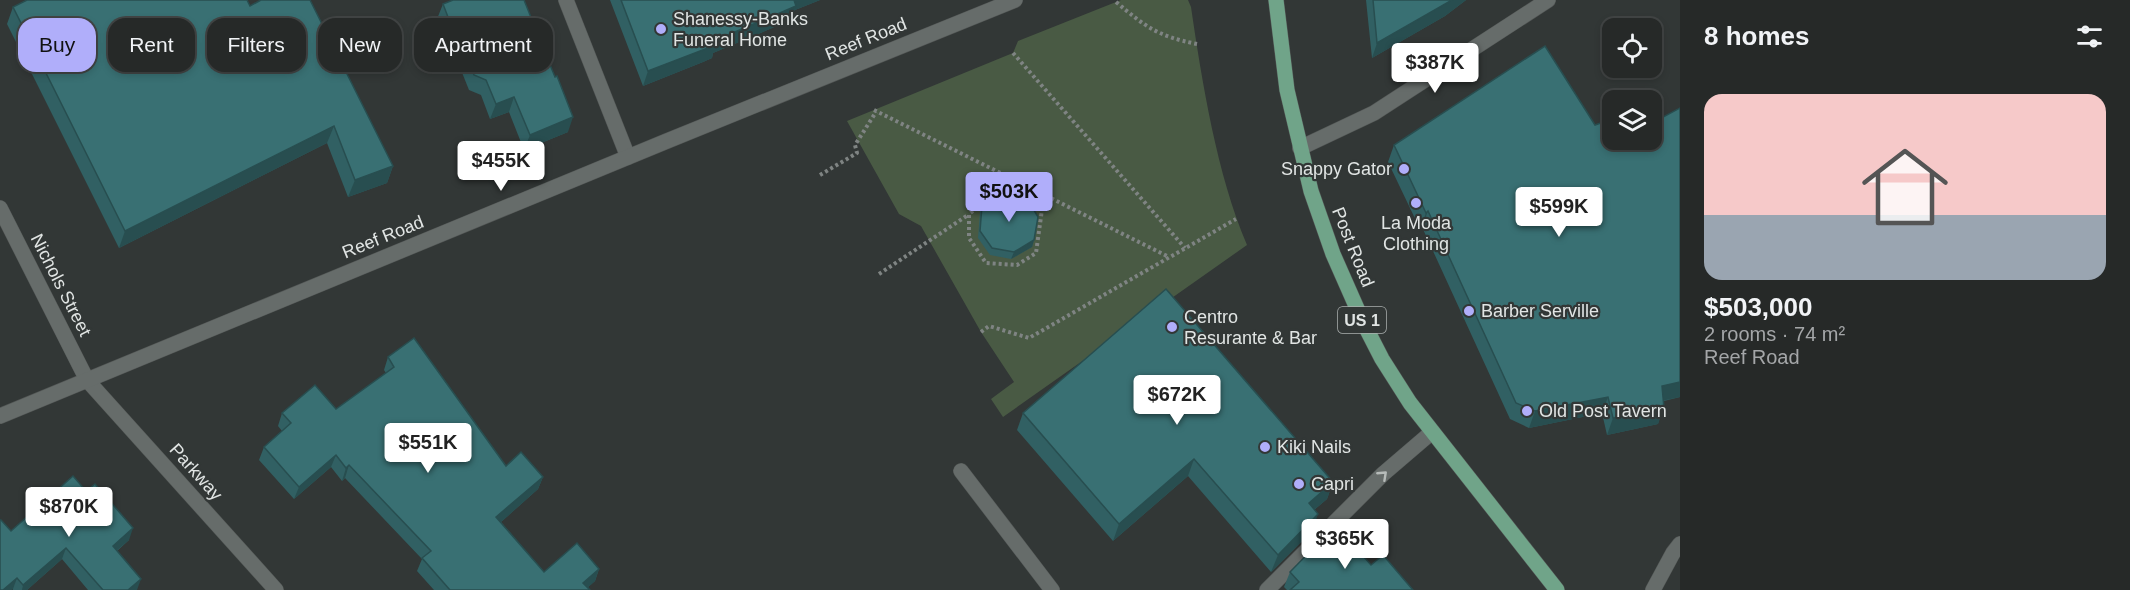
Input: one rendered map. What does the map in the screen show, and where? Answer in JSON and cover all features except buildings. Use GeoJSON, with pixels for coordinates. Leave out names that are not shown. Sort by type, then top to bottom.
{"type":"FeatureCollection","features":[{"type":"Feature","properties":{"kind":"main road","name":"Post Road"},"geometry":{"type":"LineString","coordinates":[[1276,0],[1287,90],[1311,191],[1333,254],[1363,322],[1410,404],[1557,590]]}},
{"type":"Feature","properties":{"kind":"street"},"geometry":{"type":"LineString","coordinates":[[566,0],[628,157]]}},
{"type":"Feature","properties":{"kind":"street","name":"Reef Road"},"geometry":{"type":"LineString","coordinates":[[0,416],[1015,0]]}},
{"type":"Feature","properties":{"kind":"street"},"geometry":{"type":"LineString","coordinates":[[1300,148],[1374,113],[1548,0]]}},
{"type":"Feature","properties":{"kind":"street","name":"Nichols Street"},"geometry":{"type":"LineString","coordinates":[[0,208],[87,380]]}},
{"type":"Feature","properties":{"kind":"street","name":"Parkway"},"geometry":{"type":"LineString","coordinates":[[87,380],[276,590]]}},
{"type":"Feature","properties":{"kind":"street"},"geometry":{"type":"LineString","coordinates":[[1267,590],[1383,474],[1432,432]]}},
{"type":"Feature","properties":{"kind":"street"},"geometry":{"type":"LineString","coordinates":[[961,471],[1052,590]]}},
{"type":"Feature","properties":{"kind":"street"},"geometry":{"type":"LineString","coordinates":[[1653,590],[1680,544]]}},
{"type":"Feature","properties":{"kind":"path"},"geometry":{"type":"LineString","coordinates":[[1116,2],[1149,29],[1180,41],[1197,44]]}},
{"type":"Feature","properties":{"kind":"path"},"geometry":{"type":"LineString","coordinates":[[1013,53],[1185,248]]}},
{"type":"Feature","properties":{"kind":"path"},"geometry":{"type":"LineString","coordinates":[[820,175],[857,153],[855,145],[875,111],[1169,257]]}},
{"type":"Feature","properties":{"kind":"path"},"geometry":{"type":"LineString","coordinates":[[879,274],[969,214],[994,194],[1043,202]]}},
{"type":"Feature","properties":{"kind":"path"},"geometry":{"type":"LineString","coordinates":[[1029,213],[1048,198]]}},
{"type":"Feature","properties":{"kind":"path"},"geometry":{"type":"LineString","coordinates":[[969,214],[969,238],[986,263],[1017,265],[1036,253],[1043,202]]}},
{"type":"Feature","properties":{"kind":"path"},"geometry":{"type":"LineString","coordinates":[[981,332],[989,326],[1029,338],[1236,219]]}},
{"type":"Feature","properties":{"kind":"green space"},"geometry":{"type":"Polygon","coordinates":[[[1121,0],[1188,0],[1219,159],[1236,218],[1247,245],[1003,417],[991,399],[1014,382],[981,332],[921,226],[899,214],[847,121],[1013,53],[1018,41],[1121,0]]]}},
{"type":"Feature","properties":{"kind":"place","name":"Shanessy-Banks Funeral Home"},"geometry":{"type":"Point","coordinates":[661,29]}},
{"type":"Feature","properties":{"kind":"place","name":"Snappy Gator"},"geometry":{"type":"Point","coordinates":[1404,169]}},
{"type":"Feature","properties":{"kind":"place","name":"La Moda Clothing"},"geometry":{"type":"Point","coordinates":[1416,203]}},
{"type":"Feature","properties":{"kind":"place","name":"Barber Serville"},"geometry":{"type":"Point","coordinates":[1469,311]}},
{"type":"Feature","properties":{"kind":"place","name":"Centro Resurante & Bar"},"geometry":{"type":"Point","coordinates":[1172,327]}},
{"type":"Feature","properties":{"kind":"place","name":"Old Post Tavern"},"geometry":{"type":"Point","coordinates":[1527,411]}},
{"type":"Feature","properties":{"kind":"place","name":"Kiki Nails"},"geometry":{"type":"Point","coordinates":[1265,447]}},
{"type":"Feature","properties":{"kind":"place","name":"Capri"},"geometry":{"type":"Point","coordinates":[1299,484]}}]}
